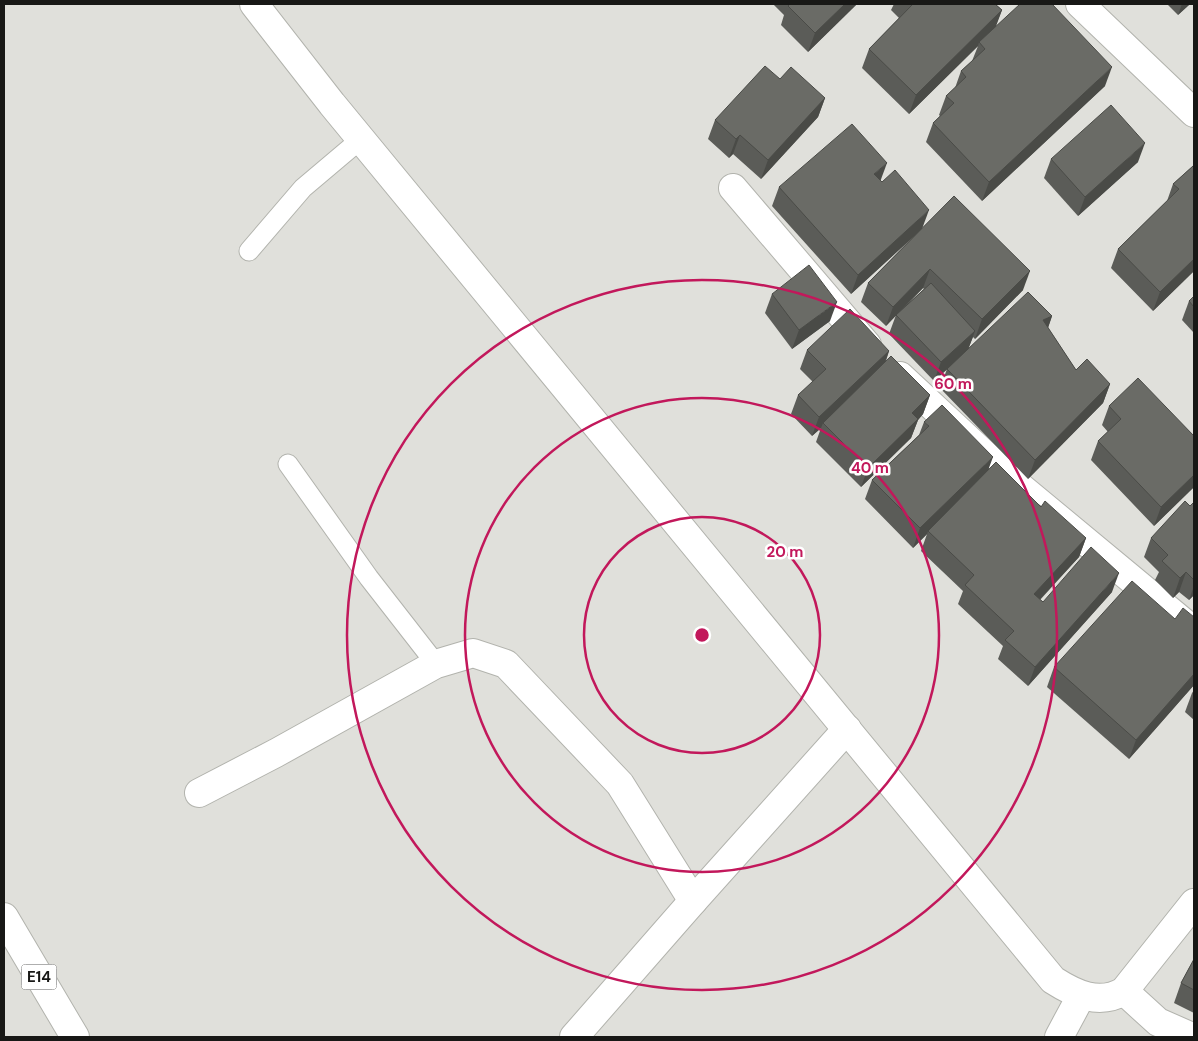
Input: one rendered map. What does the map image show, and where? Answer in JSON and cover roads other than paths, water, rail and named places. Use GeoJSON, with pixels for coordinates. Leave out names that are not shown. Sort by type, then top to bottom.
{"type":"FeatureCollection","features":[{"type":"Feature","properties":{"kind":"main road"},"geometry":{"type":"LineString","coordinates":[[254,4],[361,139],[1053,980],[1081,996],[1115,997],[1124,991],[1194,904]]}},
{"type":"Feature","properties":{"kind":"main road"},"geometry":{"type":"LineString","coordinates":[[1080,4],[1194,113]]}},
{"type":"Feature","properties":{"kind":"main road"},"geometry":{"type":"LineString","coordinates":[[733,188],[863,342],[1013,481],[1194,631]]}},
{"type":"Feature","properties":{"kind":"main road"},"geometry":{"type":"LineString","coordinates":[[199,793],[276,753],[436,664],[473,653],[506,664],[620,784],[693,901]]}},
{"type":"Feature","properties":{"kind":"main road"},"geometry":{"type":"LineString","coordinates":[[574,1037],[847,729]]}},
{"type":"Feature","properties":{"kind":"main road","name":"E14"},"geometry":{"type":"LineString","coordinates":[[4,917],[75,1037]]}},
{"type":"Feature","properties":{"kind":"main road"},"geometry":{"type":"LineString","coordinates":[[1124,991],[1158,1022],[1192,1037]]}},
{"type":"Feature","properties":{"kind":"main road"},"geometry":{"type":"LineString","coordinates":[[1059,1037],[1081,996]]}},
{"type":"Feature","properties":{"kind":"lane"},"geometry":{"type":"LineString","coordinates":[[249,251],[303,188],[361,139]]}},
{"type":"Feature","properties":{"kind":"lane"},"geometry":{"type":"LineString","coordinates":[[288,464],[369,578],[436,664]]}}]}
